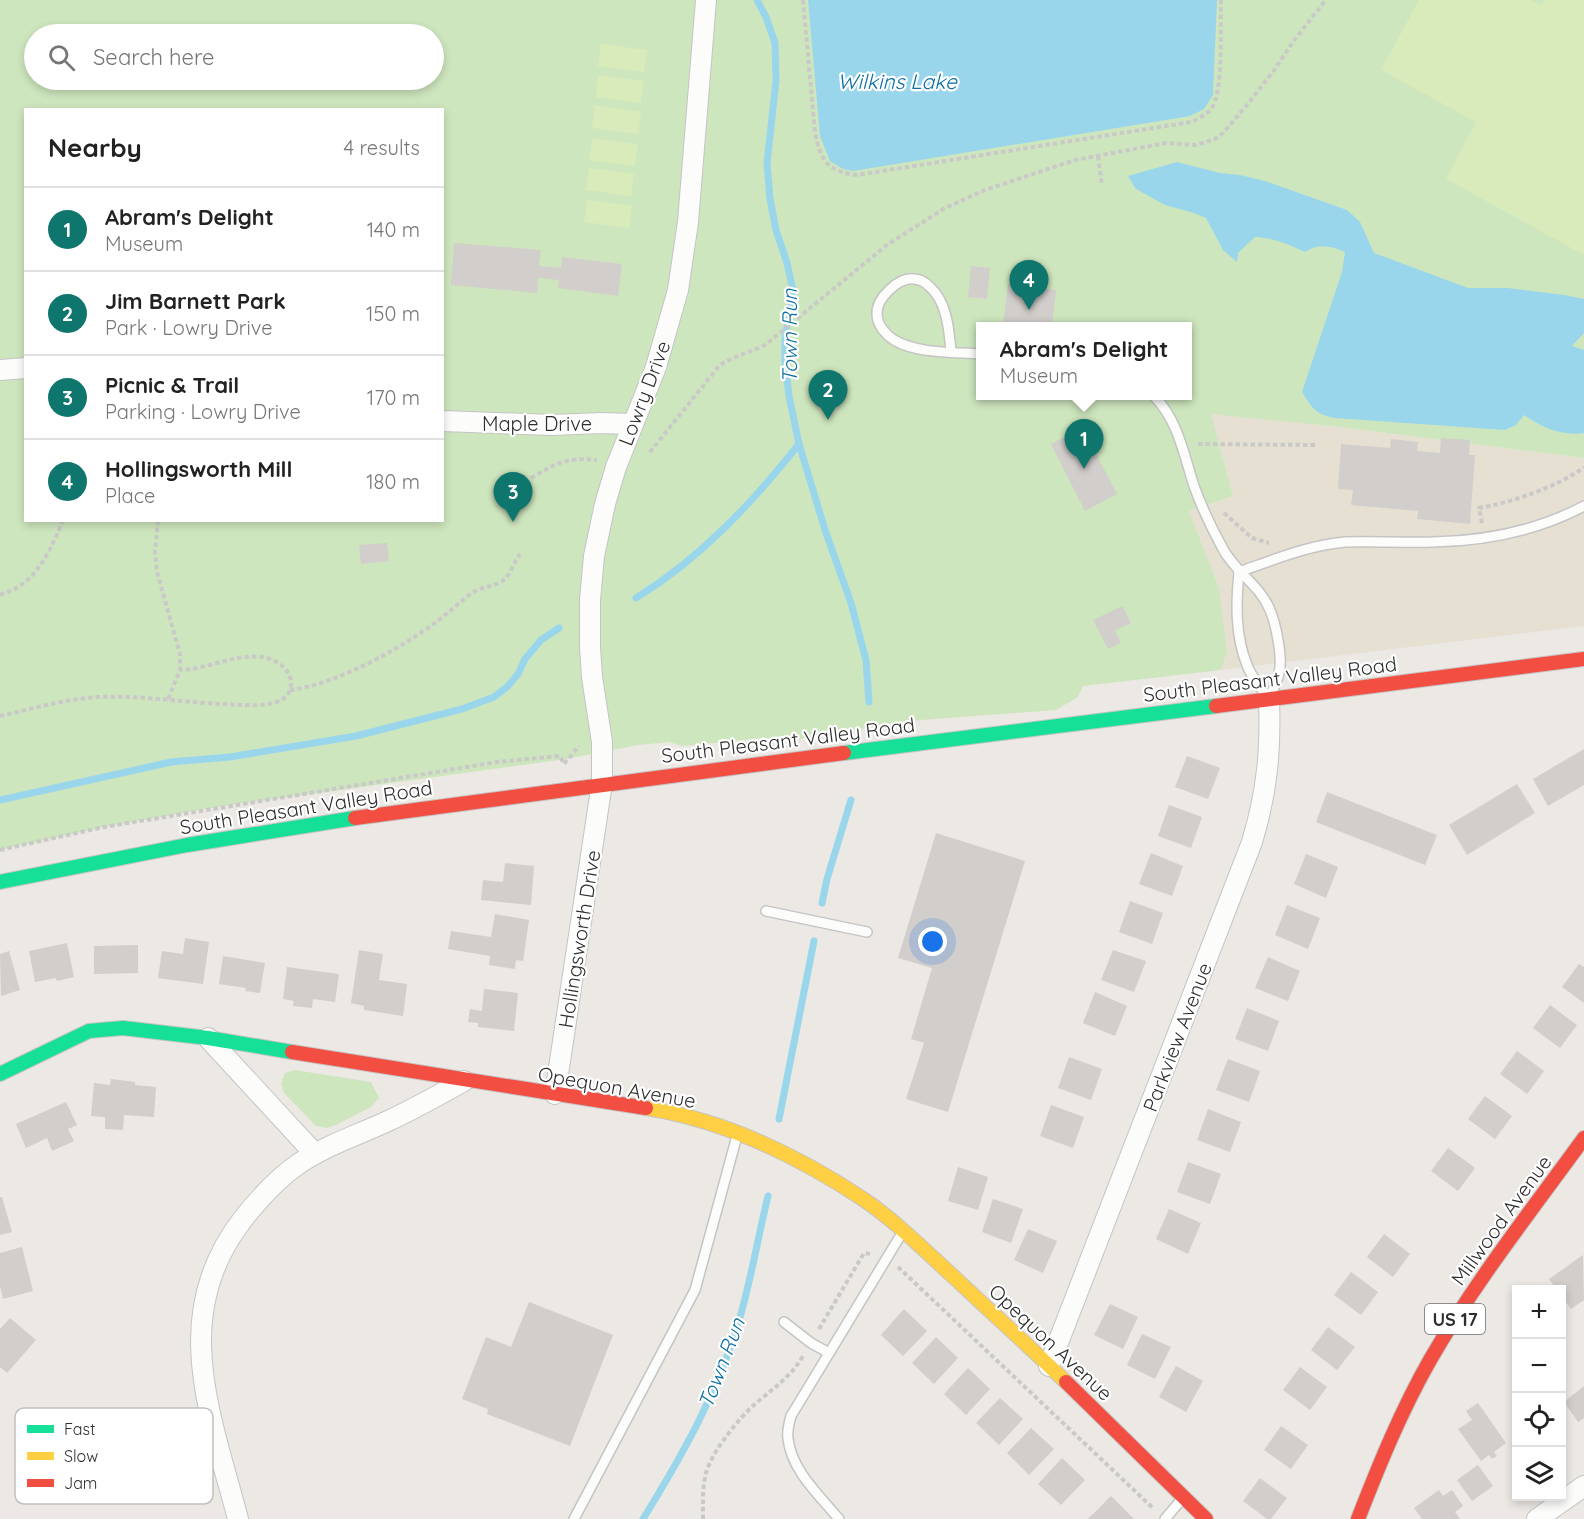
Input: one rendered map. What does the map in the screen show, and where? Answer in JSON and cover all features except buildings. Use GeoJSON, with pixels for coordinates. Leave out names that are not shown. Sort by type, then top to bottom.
{"type":"FeatureCollection","features":[{"type":"Feature","properties":{"kind":"main road","name":"South Pleasant Valley Road"},"geometry":{"type":"LineString","coordinates":[[0,882],[240,836],[394,812],[603,783],[1584,659]]}},
{"type":"Feature","properties":{"kind":"main road","name":"Opequon Avenue"},"geometry":{"type":"LineString","coordinates":[[0,1074],[89,1031],[123,1028],[208,1038],[464,1081],[656,1110],[709,1123],[808,1166],[864,1200],[903,1230],[1049,1366],[1206,1519]]}},
{"type":"Feature","properties":{"kind":"main road","name":"Millwood Avenue"},"geometry":{"type":"LineString","coordinates":[[1358,1519],[1401,1417],[1440,1342],[1478,1284],[1584,1138]]}},
{"type":"Feature","properties":{"kind":"street","name":"Lowry Drive"},"geometry":{"type":"LineString","coordinates":[[603,783],[602,742],[592,677],[590,646],[594,556],[600,520],[616,467],[656,367],[678,290],[688,222],[706,0]]}},
{"type":"Feature","properties":{"kind":"street"},"geometry":{"type":"LineString","coordinates":[[0,370],[24,368]]}},
{"type":"Feature","properties":{"kind":"street","name":"Maple Drive"},"geometry":{"type":"LineString","coordinates":[[444,421],[632,424]]}},
{"type":"Feature","properties":{"kind":"street","name":"Parkview Avenue"},"geometry":{"type":"LineString","coordinates":[[1049,1366],[1252,842],[1261,812],[1268,772],[1269,699]]}},
{"type":"Feature","properties":{"kind":"street","name":"Hollingsworth Drive"},"geometry":{"type":"LineString","coordinates":[[555,1094],[603,783]]}},
{"type":"Feature","properties":{"kind":"street"},"geometry":{"type":"LineString","coordinates":[[208,1038],[315,1154]]}},
{"type":"Feature","properties":{"kind":"street"},"geometry":{"type":"LineString","coordinates":[[210,1408],[203,1381],[200,1354],[201,1326],[206,1289],[214,1266],[231,1234],[254,1205],[296,1165],[315,1154],[391,1120],[464,1081]]}},
{"type":"Feature","properties":{"kind":"street"},"geometry":{"type":"LineString","coordinates":[[213,1420],[238,1519]]}},
{"type":"Feature","properties":{"kind":"street"},"geometry":{"type":"LineString","coordinates":[[1537,1519],[1584,1486]]}},
{"type":"Feature","properties":{"kind":"lane"},"geometry":{"type":"LineString","coordinates":[[951,351],[948,323],[941,303],[932,288],[924,282],[914,279],[904,280],[880,301],[877,314],[880,327],[893,339],[923,349],[976,354]]}},
{"type":"Feature","properties":{"kind":"lane"},"geometry":{"type":"LineString","coordinates":[[1158,400],[1173,422],[1206,516],[1224,552],[1239,572],[1255,587],[1270,611],[1280,655],[1280,672],[1269,699]]}},
{"type":"Feature","properties":{"kind":"lane"},"geometry":{"type":"LineString","coordinates":[[1239,572],[1321,546],[1344,542],[1433,542],[1490,538],[1539,525],[1584,506]]}},
{"type":"Feature","properties":{"kind":"lane"},"geometry":{"type":"LineString","coordinates":[[1239,572],[1236,598],[1242,651],[1247,667],[1269,699]]}},
{"type":"Feature","properties":{"kind":"lane"},"geometry":{"type":"LineString","coordinates":[[766,910],[867,932]]}},
{"type":"Feature","properties":{"kind":"lane"},"geometry":{"type":"LineString","coordinates":[[574,1519],[695,1290],[738,1134]]}},
{"type":"Feature","properties":{"kind":"lane"},"geometry":{"type":"LineString","coordinates":[[839,1519],[801,1473],[792,1458],[787,1437],[790,1416],[903,1230]]}},
{"type":"Feature","properties":{"kind":"lane"},"geometry":{"type":"LineString","coordinates":[[784,1322],[811,1343],[829,1353]]}},
{"type":"Feature","properties":{"kind":"lane"},"geometry":{"type":"LineString","coordinates":[[1165,1519],[1183,1497]]}},
{"type":"Feature","properties":{"kind":"path"},"geometry":{"type":"LineString","coordinates":[[803,0],[814,132],[818,147],[831,167],[840,173],[857,175],[1191,122],[1210,110],[1218,92],[1221,0]]}},
{"type":"Feature","properties":{"kind":"path"},"geometry":{"type":"LineString","coordinates":[[650,452],[719,366],[732,357],[765,345],[886,245],[945,207],[985,190],[1075,159],[1166,143],[1196,145],[1219,136],[1248,105],[1294,39],[1326,0]]}},
{"type":"Feature","properties":{"kind":"path"},"geometry":{"type":"LineString","coordinates":[[1098,156],[1102,186]]}},
{"type":"Feature","properties":{"kind":"path"},"geometry":{"type":"LineString","coordinates":[[1180,443],[1317,445]]}},
{"type":"Feature","properties":{"kind":"path"},"geometry":{"type":"LineString","coordinates":[[531,478],[555,464],[576,458],[598,460]]}},
{"type":"Feature","properties":{"kind":"path"},"geometry":{"type":"LineString","coordinates":[[1483,531],[1479,508],[1539,490],[1563,480],[1584,467]]}},
{"type":"Feature","properties":{"kind":"path"},"geometry":{"type":"LineString","coordinates":[[1220,508],[1252,538],[1274,544]]}},
{"type":"Feature","properties":{"kind":"path"},"geometry":{"type":"LineString","coordinates":[[0,595],[18,587],[32,575],[57,536],[62,522]]}},
{"type":"Feature","properties":{"kind":"path"},"geometry":{"type":"LineString","coordinates":[[158,522],[155,552],[157,572],[180,654],[180,669],[168,699]]}},
{"type":"Feature","properties":{"kind":"path"},"geometry":{"type":"LineString","coordinates":[[290,690],[332,681],[395,648],[436,623],[474,591],[493,586],[506,578],[520,554]]}},
{"type":"Feature","properties":{"kind":"path"},"geometry":{"type":"LineString","coordinates":[[0,716],[97,697],[263,705],[278,703],[286,698],[290,690],[290,674],[274,661],[262,657],[243,656],[206,667],[180,669]]}},
{"type":"Feature","properties":{"kind":"path"},"geometry":{"type":"LineString","coordinates":[[0,850],[115,825],[497,762],[560,756],[564,764],[579,746]]}},
{"type":"Feature","properties":{"kind":"path"},"geometry":{"type":"LineString","coordinates":[[703,1519],[702,1493],[706,1471],[719,1447],[752,1406],[799,1364],[864,1253],[887,1257],[1165,1519]]}},
{"type":"Feature","properties":{"kind":"shaded area"},"geometry":{"type":"Polygon","coordinates":[[[1210,413],[1584,458],[1584,626],[1221,670],[1227,652],[1219,588],[1189,511],[1233,496],[1210,413]]]}},
{"type":"Feature","properties":{"kind":"green space"},"geometry":{"type":"Polygon","coordinates":[[[0,0],[1584,0],[1584,458],[1340,427],[1211,414],[1233,496],[1189,511],[1219,588],[1227,652],[1221,670],[1083,686],[1078,697],[1056,710],[908,721],[796,740],[764,738],[682,746],[669,742],[638,745],[566,759],[223,806],[104,827],[0,850],[0,0]]]}},
{"type":"Feature","properties":{"kind":"green space"},"geometry":{"type":"Polygon","coordinates":[[[1419,0],[1531,0],[1541,5],[1544,0],[1584,0],[1584,255],[1446,179],[1476,122],[1381,70],[1419,0]]]}},
{"type":"Feature","properties":{"kind":"green space"},"geometry":{"type":"Polygon","coordinates":[[[601,44],[647,50],[644,72],[598,66],[601,44]]]}},
{"type":"Feature","properties":{"kind":"green space"},"geometry":{"type":"Polygon","coordinates":[[[598,75],[644,81],[641,103],[596,97],[598,75]]]}},
{"type":"Feature","properties":{"kind":"green space"},"geometry":{"type":"Polygon","coordinates":[[[595,105],[641,112],[638,134],[592,128],[595,105]]]}},
{"type":"Feature","properties":{"kind":"green space"},"geometry":{"type":"Polygon","coordinates":[[[592,138],[638,144],[635,166],[589,160],[592,138]]]}},
{"type":"Feature","properties":{"kind":"green space"},"geometry":{"type":"Polygon","coordinates":[[[589,168],[634,174],[631,196],[586,190],[589,168]]]}},
{"type":"Feature","properties":{"kind":"green space"},"geometry":{"type":"Polygon","coordinates":[[[587,200],[632,206],[629,228],[584,222],[587,200]]]}},
{"type":"Feature","properties":{"kind":"green space"},"geometry":{"type":"Polygon","coordinates":[[[295,1070],[371,1082],[379,1098],[371,1107],[336,1125],[327,1128],[316,1126],[284,1093],[281,1083],[285,1073],[295,1070]]]}},
{"type":"Feature","properties":{"kind":"water","name":"Wilkins Lake"},"geometry":{"type":"Polygon","coordinates":[[[808,0],[1217,0],[1213,95],[1204,109],[1190,116],[853,171],[843,169],[830,161],[820,136],[808,0]]]}},
{"type":"Feature","properties":{"kind":"water"},"geometry":{"type":"Polygon","coordinates":[[[1177,162],[1265,181],[1347,210],[1360,222],[1374,253],[1468,288],[1508,288],[1584,299],[1584,333],[1572,346],[1584,350],[1584,433],[1552,430],[1524,415],[1516,425],[1505,430],[1335,418],[1323,415],[1312,407],[1302,392],[1342,272],[1345,252],[1325,246],[1315,247],[1305,252],[1280,242],[1255,237],[1238,253],[1237,262],[1223,250],[1206,218],[1165,205],[1135,188],[1128,176],[1177,162]]]}},
{"type":"Feature","properties":{"kind":"waterway","name":"Town Run"},"geometry":{"type":"LineString","coordinates":[[757,0],[775,43],[776,81],[767,163],[770,199],[776,230],[793,290],[785,339],[789,396],[799,444],[826,533],[851,603],[866,660],[869,702]]}},
{"type":"Feature","properties":{"kind":"waterway"},"geometry":{"type":"LineString","coordinates":[[636,598],[704,547],[744,508],[799,444]]}},
{"type":"Feature","properties":{"kind":"waterway"},"geometry":{"type":"LineString","coordinates":[[0,800],[171,762],[230,757],[356,736],[462,709],[494,697],[507,687],[518,674],[525,659],[541,640],[559,628]]}},
{"type":"Feature","properties":{"kind":"waterway","name":"Town Run"},"geometry":{"type":"LineString","coordinates":[[822,903],[851,800]]}},
{"type":"Feature","properties":{"kind":"waterway","name":"Town Run"},"geometry":{"type":"LineString","coordinates":[[779,1119],[814,941]]}},
{"type":"Feature","properties":{"kind":"waterway","name":"Town Run"},"geometry":{"type":"LineString","coordinates":[[643,1519],[698,1423],[721,1373],[743,1306],[768,1196]]}},
{"type":"Feature","properties":{"kind":"traffic: fast"},"geometry":{"type":"LineString","coordinates":[[844,753],[1216,706]]}},
{"type":"Feature","properties":{"kind":"traffic: fast"},"geometry":{"type":"LineString","coordinates":[[0,882],[187,845],[355,818]]}},
{"type":"Feature","properties":{"kind":"traffic: fast"},"geometry":{"type":"LineString","coordinates":[[0,1074],[89,1031],[123,1028],[208,1038],[292,1052]]}},
{"type":"Feature","properties":{"kind":"traffic: slow"},"geometry":{"type":"LineString","coordinates":[[646,1108],[704,1121],[759,1142],[813,1168],[863,1199],[888,1217],[1066,1382]]}},
{"type":"Feature","properties":{"kind":"traffic: jam"},"geometry":{"type":"LineString","coordinates":[[1216,706],[1584,659]]}},
{"type":"Feature","properties":{"kind":"traffic: jam"},"geometry":{"type":"LineString","coordinates":[[355,818],[844,753]]}},
{"type":"Feature","properties":{"kind":"traffic: jam"},"geometry":{"type":"LineString","coordinates":[[292,1052],[646,1108]]}},
{"type":"Feature","properties":{"kind":"traffic: jam"},"geometry":{"type":"LineString","coordinates":[[1358,1519],[1409,1399],[1447,1331],[1584,1138]]}},
{"type":"Feature","properties":{"kind":"traffic: jam"},"geometry":{"type":"LineString","coordinates":[[1066,1382],[1206,1519]]}},
{"type":"Feature","properties":{"kind":"place","name":"Hollingsworth Mill"},"geometry":{"type":"Point","coordinates":[1029,310]}},
{"type":"Feature","properties":{"kind":"place","name":"Jim Barnett Park"},"geometry":{"type":"Point","coordinates":[828,420]}},
{"type":"Feature","properties":{"kind":"place","name":"Abram's Delight"},"geometry":{"type":"Point","coordinates":[1084,469]}},
{"type":"Feature","properties":{"kind":"place","name":"Picnic & Trail"},"geometry":{"type":"Point","coordinates":[513,522]}}]}
